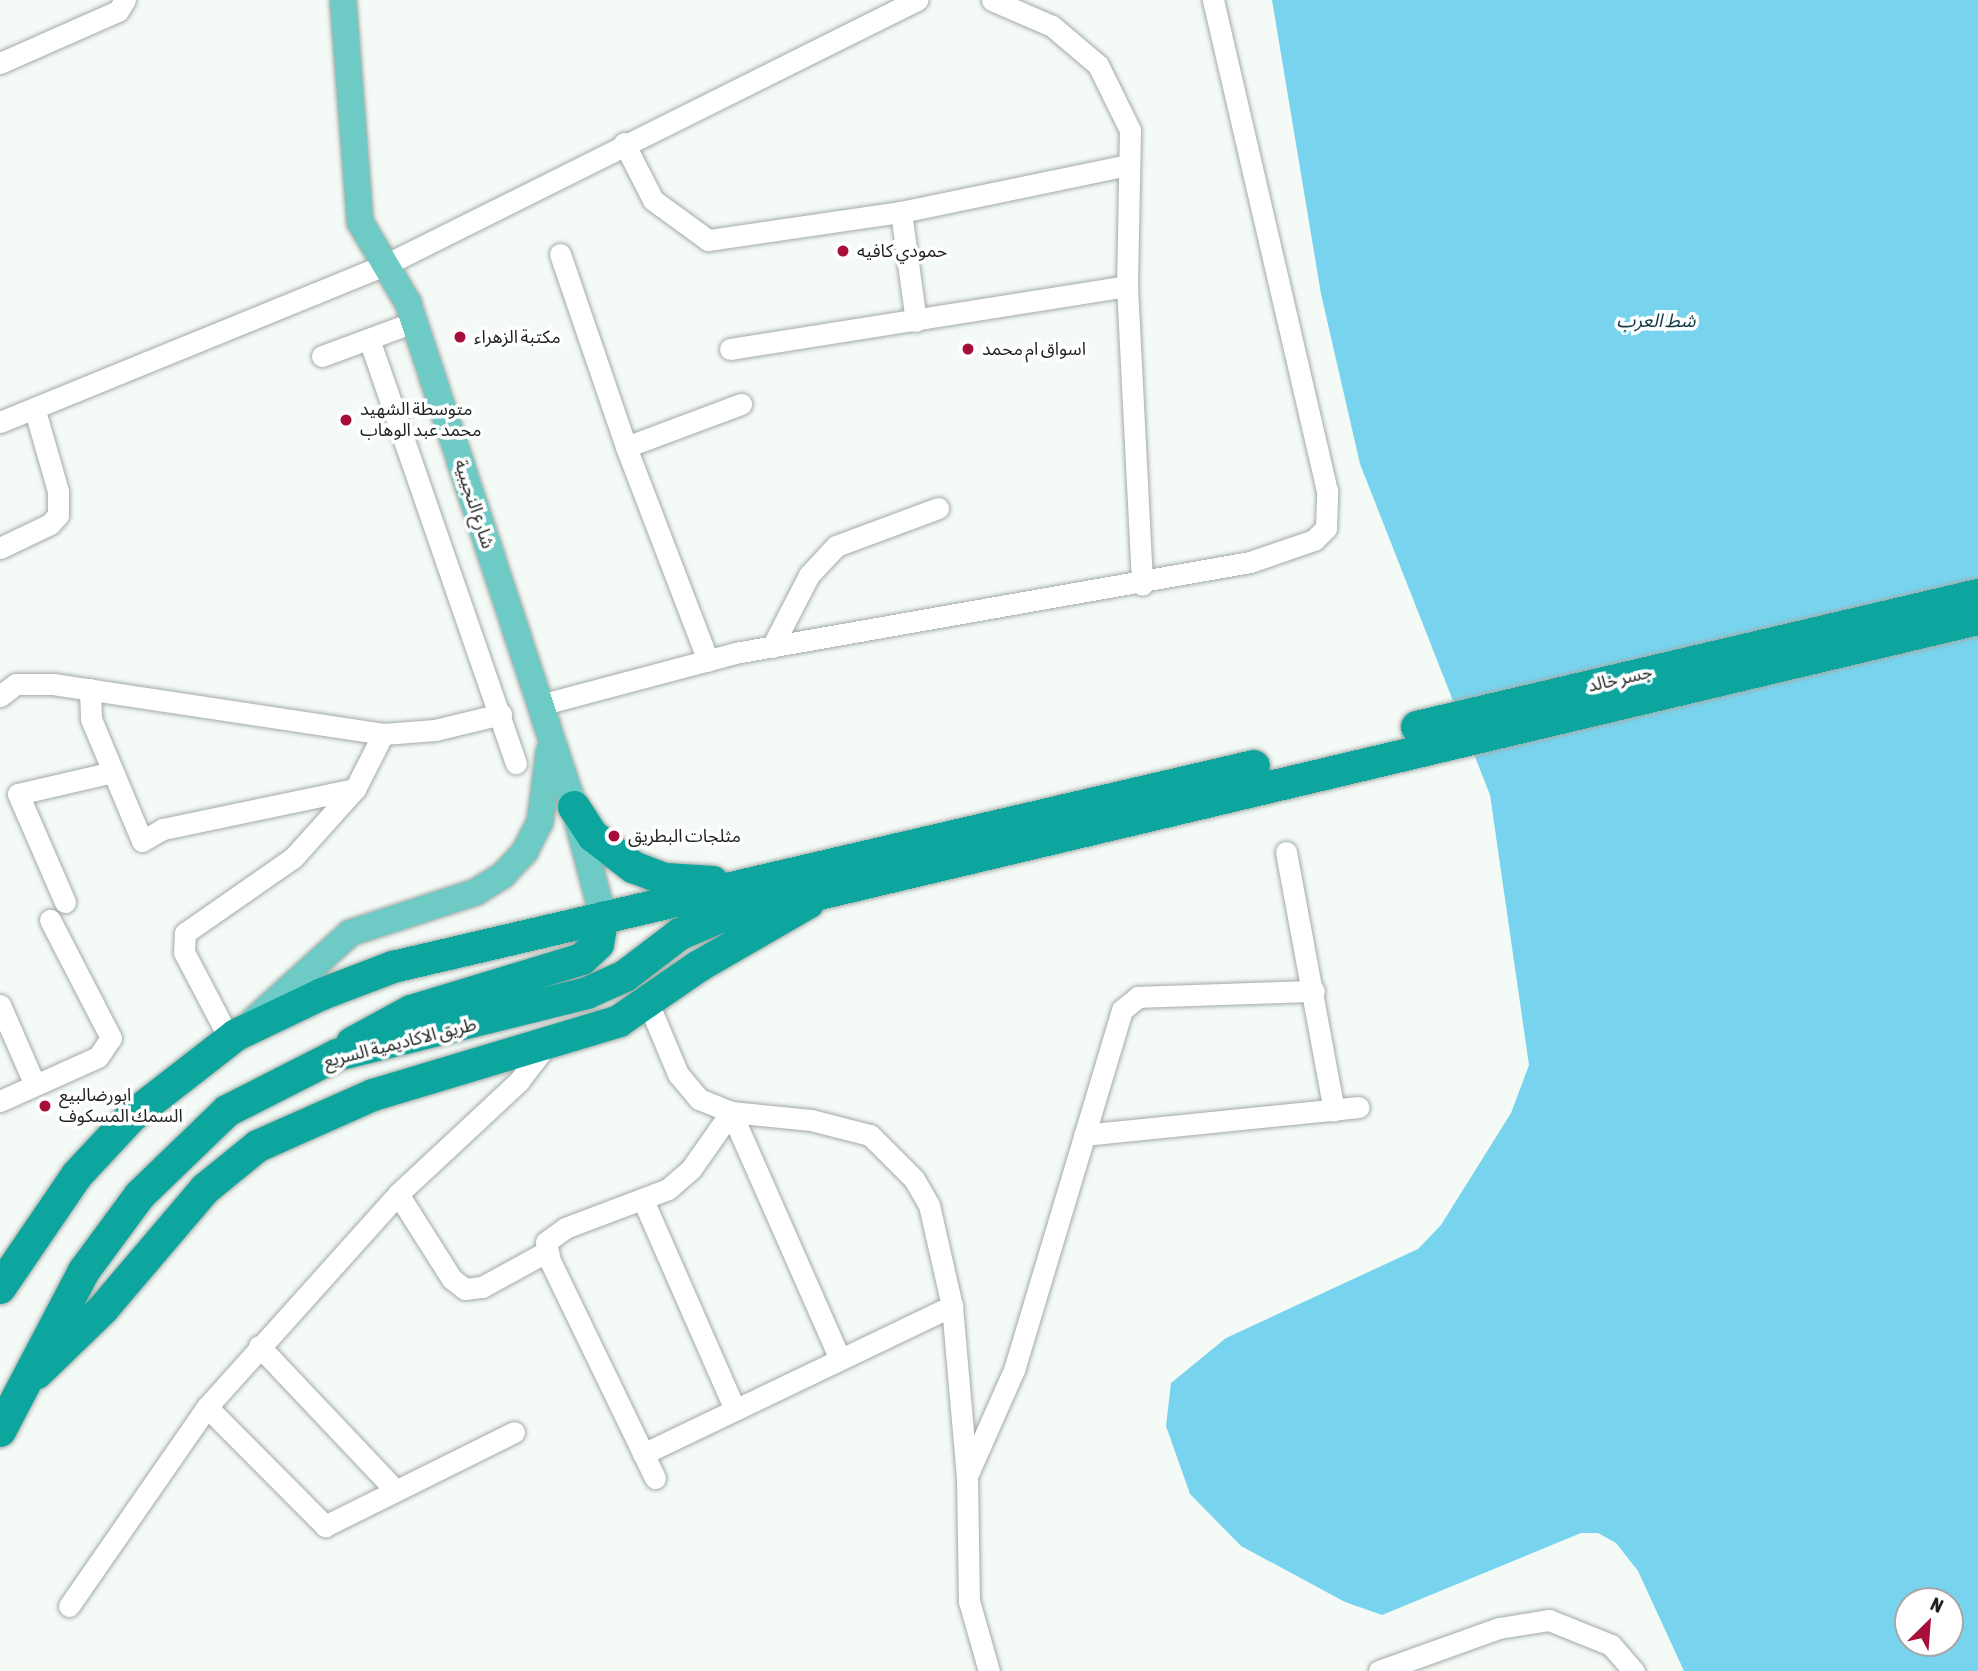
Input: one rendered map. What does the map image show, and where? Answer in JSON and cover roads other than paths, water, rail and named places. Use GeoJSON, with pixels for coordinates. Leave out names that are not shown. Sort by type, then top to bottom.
{"type":"FeatureCollection","features":[{"type":"Feature","properties":{"kind":"highway","name":"جسر خالد"},"geometry":{"type":"LineString","coordinates":[[1265,774],[1978,595]]}},
{"type":"Feature","properties":{"kind":"highway","name":"جسر خالد"},"geometry":{"type":"LineString","coordinates":[[1265,774],[1978,618]]}},
{"type":"Feature","properties":{"kind":"highway"},"geometry":{"type":"LineString","coordinates":[[0,1289],[103,1145],[233,1038],[393,967],[771,880],[944,849],[1265,774]]}},
{"type":"Feature","properties":{"kind":"highway"},"geometry":{"type":"LineString","coordinates":[[574,807],[605,848],[649,874],[682,882],[771,880]]}},
{"type":"Feature","properties":{"kind":"highway","name":"طريق الاكاديمية السريع"},"geometry":{"type":"LineString","coordinates":[[0,1432],[101,1245],[178,1155],[255,1093],[337,1055],[587,993],[625,975],[702,922],[821,892],[944,849]]}},
{"type":"Feature","properties":{"kind":"highway"},"geometry":{"type":"LineString","coordinates":[[25,1383],[82,1333],[205,1189],[258,1146],[363,1099],[602,1028],[649,1005],[699,966],[760,936],[821,892]]}},
{"type":"Feature","properties":{"kind":"highway"},"geometry":{"type":"LineString","coordinates":[[337,1055],[374,1027],[411,1011],[582,959],[598,944],[603,917]]}},
{"type":"Feature","properties":{"kind":"main road","name":"شارع النجيبية"},"geometry":{"type":"LineString","coordinates":[[343,0],[356,206],[383,267],[414,322],[574,807],[603,917]]}},
{"type":"Feature","properties":{"kind":"main road"},"geometry":{"type":"LineString","coordinates":[[233,1038],[350,933],[476,892],[515,863],[534,837],[545,806],[551,763],[542,710]]}},
{"type":"Feature","properties":{"kind":"street"},"geometry":{"type":"LineString","coordinates":[[0,63],[118,11],[125,0]]}},
{"type":"Feature","properties":{"kind":"street"},"geometry":{"type":"LineString","coordinates":[[0,422],[36,411],[383,267],[624,143],[917,0]]}},
{"type":"Feature","properties":{"kind":"street"},"geometry":{"type":"LineString","coordinates":[[992,0],[1052,26],[1098,65],[1130,131],[1127,165],[1127,286],[1142,585]]}},
{"type":"Feature","properties":{"kind":"street"},"geometry":{"type":"LineString","coordinates":[[542,710],[708,661],[772,647],[1142,585],[1250,562],[1314,540],[1330,514],[1213,0]]}},
{"type":"Feature","properties":{"kind":"street"},"geometry":{"type":"LineString","coordinates":[[624,143],[653,200],[708,240],[901,212],[1127,165]]}},
{"type":"Feature","properties":{"kind":"street"},"geometry":{"type":"LineString","coordinates":[[901,212],[916,321]]}},
{"type":"Feature","properties":{"kind":"street"},"geometry":{"type":"LineString","coordinates":[[560,254],[626,447],[708,661]]}},
{"type":"Feature","properties":{"kind":"street"},"geometry":{"type":"LineString","coordinates":[[730,349],[1127,286]]}},
{"type":"Feature","properties":{"kind":"street"},"geometry":{"type":"LineString","coordinates":[[322,356],[414,322]]}},
{"type":"Feature","properties":{"kind":"street"},"geometry":{"type":"LineString","coordinates":[[369,339],[516,763]]}},
{"type":"Feature","properties":{"kind":"street"},"geometry":{"type":"LineString","coordinates":[[626,447],[741,404]]}},
{"type":"Feature","properties":{"kind":"street"},"geometry":{"type":"LineString","coordinates":[[0,548],[50,524],[58,515],[58,491],[36,411]]}},
{"type":"Feature","properties":{"kind":"street"},"geometry":{"type":"LineString","coordinates":[[772,647],[809,575],[836,545],[938,508]]}},
{"type":"Feature","properties":{"kind":"street"},"geometry":{"type":"LineString","coordinates":[[0,696],[16,684],[30,682],[383,734],[435,730],[501,714]]}},
{"type":"Feature","properties":{"kind":"street"},"geometry":{"type":"LineString","coordinates":[[90,690],[91,719],[109,773],[142,841],[163,829],[355,789]]}},
{"type":"Feature","properties":{"kind":"street"},"geometry":{"type":"LineString","coordinates":[[233,1038],[184,952],[185,933],[279,870],[355,789],[383,734]]}},
{"type":"Feature","properties":{"kind":"street"},"geometry":{"type":"LineString","coordinates":[[65,902],[18,794],[109,773]]}},
{"type":"Feature","properties":{"kind":"street"},"geometry":{"type":"LineString","coordinates":[[1286,852],[1314,991],[1334,1111]]}},
{"type":"Feature","properties":{"kind":"street"},"geometry":{"type":"LineString","coordinates":[[0,1101],[98,1056],[111,1038],[50,920]]}},
{"type":"Feature","properties":{"kind":"street"},"geometry":{"type":"LineString","coordinates":[[967,1476],[1014,1370],[1084,1135],[1129,1002],[1147,996],[1314,991]]}},
{"type":"Feature","properties":{"kind":"street"},"geometry":{"type":"LineString","coordinates":[[0,1005],[35,1085]]}},
{"type":"Feature","properties":{"kind":"street"},"geometry":{"type":"LineString","coordinates":[[649,1005],[687,1088],[731,1112],[842,1125],[870,1135],[893,1154],[929,1205],[952,1306],[967,1476],[969,1601],[989,1671]]}},
{"type":"Feature","properties":{"kind":"street"},"geometry":{"type":"LineString","coordinates":[[69,1606],[206,1406],[398,1194],[519,1081],[548,1043]]}},
{"type":"Feature","properties":{"kind":"street"},"geometry":{"type":"LineString","coordinates":[[1084,1135],[1359,1107]]}},
{"type":"Feature","properties":{"kind":"street"},"geometry":{"type":"LineString","coordinates":[[398,1194],[452,1279],[465,1289],[482,1287],[547,1252],[554,1234],[643,1200],[691,1169],[731,1112]]}},
{"type":"Feature","properties":{"kind":"street"},"geometry":{"type":"LineString","coordinates":[[731,1112],[840,1359]]}},
{"type":"Feature","properties":{"kind":"street"},"geometry":{"type":"LineString","coordinates":[[643,1200],[735,1410]]}},
{"type":"Feature","properties":{"kind":"street"},"geometry":{"type":"LineString","coordinates":[[547,1252],[655,1478]]}},
{"type":"Feature","properties":{"kind":"street"},"geometry":{"type":"LineString","coordinates":[[643,1454],[952,1306]]}},
{"type":"Feature","properties":{"kind":"street"},"geometry":{"type":"LineString","coordinates":[[259,1346],[396,1491]]}},
{"type":"Feature","properties":{"kind":"street"},"geometry":{"type":"LineString","coordinates":[[206,1406],[317,1522],[333,1525],[514,1432]]}},
{"type":"Feature","properties":{"kind":"street"},"geometry":{"type":"LineString","coordinates":[[1379,1671],[1432,1662],[1525,1620],[1549,1620],[1611,1645],[1634,1671]]}},
{"type":"Feature","properties":{"kind":"water","name":"شط العرب"},"geometry":{"type":"Polygon","coordinates":[[[1272,0],[1978,0],[1978,1671],[1684,1671],[1638,1571],[1616,1543],[1598,1533],[1581,1533],[1382,1615],[1345,1602],[1241,1546],[1190,1494],[1166,1426],[1171,1383],[1226,1338],[1418,1249],[1441,1225],[1511,1113],[1529,1065],[1490,795],[1360,464],[1321,294],[1272,0]]]}},
{"type":"Feature","properties":{"kind":"place","name":"حمودي كافيه"},"geometry":{"type":"Point","coordinates":[843,251]}},
{"type":"Feature","properties":{"kind":"place","name":"مكتبة الزهراء"},"geometry":{"type":"Point","coordinates":[460,337]}},
{"type":"Feature","properties":{"kind":"place","name":"اسواق ام محمد"},"geometry":{"type":"Point","coordinates":[968,349]}},
{"type":"Feature","properties":{"kind":"place","name":"متوسطة الشهيد محمد عبد الوهاب"},"geometry":{"type":"Point","coordinates":[346,420]}},
{"type":"Feature","properties":{"kind":"place","name":"مثلجات البطريق"},"geometry":{"type":"Point","coordinates":[614,836]}},
{"type":"Feature","properties":{"kind":"place","name":"ابورضالبيع السمك المسكوف"},"geometry":{"type":"Point","coordinates":[45,1106]}}]}
